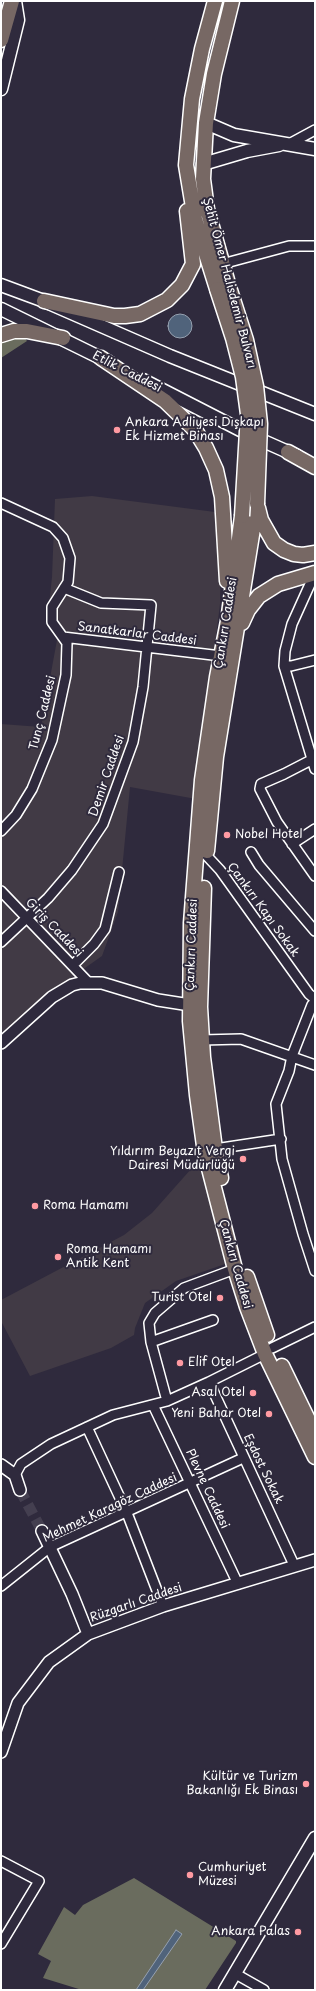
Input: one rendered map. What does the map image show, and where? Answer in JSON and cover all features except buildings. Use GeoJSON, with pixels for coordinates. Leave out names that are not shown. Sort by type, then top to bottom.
{"type":"FeatureCollection","features":[{"type":"Feature","properties":{"kind":"main road"},"geometry":{"type":"LineString","coordinates":[[1,40],[12,1]]}},
{"type":"Feature","properties":{"kind":"main road"},"geometry":{"type":"LineString","coordinates":[[1,89],[18,20],[15,1]]}},
{"type":"Feature","properties":{"kind":"main road","name":"Şehit Ömer Halisdemir Bulvarı"},"geometry":{"type":"LineString","coordinates":[[215,1],[202,49],[192,99],[186,165],[195,220],[246,340],[256,386],[260,424]]}},
{"type":"Feature","properties":{"kind":"main road","name":"Şehit Ömer Halisdemir Bulvarı"},"geometry":{"type":"LineString","coordinates":[[232,1],[214,74],[206,123],[203,164],[204,191],[207,209],[222,264],[223,288],[233,338],[243,377],[248,414]]}},
{"type":"Feature","properties":{"kind":"main road"},"geometry":{"type":"LineString","coordinates":[[206,123],[234,135],[315,148]]}},
{"type":"Feature","properties":{"kind":"main road"},"geometry":{"type":"LineString","coordinates":[[203,164],[247,152],[290,143]]}},
{"type":"Feature","properties":{"kind":"main road"},"geometry":{"type":"LineString","coordinates":[[44,301],[114,316],[133,316],[149,310],[174,294],[187,279],[193,264],[187,223],[186,165]]}},
{"type":"Feature","properties":{"kind":"main road"},"geometry":{"type":"LineString","coordinates":[[2,285],[44,301],[170,356],[315,414]]}},
{"type":"Feature","properties":{"kind":"main road","name":"Etlik Caddesi"},"geometry":{"type":"LineString","coordinates":[[1,310],[63,338],[252,436],[315,463]]}},
{"type":"Feature","properties":{"kind":"main road"},"geometry":{"type":"LineString","coordinates":[[1,335],[14,331],[27,331],[63,338]]}},
{"type":"Feature","properties":{"kind":"main road"},"geometry":{"type":"LineString","coordinates":[[101,358],[165,401],[195,430],[206,448],[216,470],[222,497],[228,621]]}},
{"type":"Feature","properties":{"kind":"main road","name":"Çankırı Caddesi"},"geometry":{"type":"LineString","coordinates":[[248,414],[242,516],[228,621],[221,656],[202,780],[191,923],[190,1005],[197,1095],[205,1153],[235,1269],[247,1307],[269,1351],[315,1457]]}},
{"type":"Feature","properties":{"kind":"main road","name":"Çankırı Caddesi"},"geometry":{"type":"LineString","coordinates":[[260,424],[257,504],[216,758],[206,855],[200,1007],[202,1040],[215,1149],[236,1241],[269,1351],[311,1413],[315,1434]]}},
{"type":"Feature","properties":{"kind":"main road"},"geometry":{"type":"LineString","coordinates":[[288,452],[315,466]]}},
{"type":"Feature","properties":{"kind":"main road"},"geometry":{"type":"LineString","coordinates":[[257,504],[261,520],[274,543],[284,550],[294,554],[303,556],[315,553]]}},
{"type":"Feature","properties":{"kind":"main road"},"geometry":{"type":"LineString","coordinates":[[236,636],[248,610],[259,596],[278,584],[315,573]]}},
{"type":"Feature","properties":{"kind":"main road"},"geometry":{"type":"LineString","coordinates":[[225,1990],[315,1838]]}},
{"type":"Feature","properties":{"kind":"street"},"geometry":{"type":"LineString","coordinates":[[290,143],[315,130]]}},
{"type":"Feature","properties":{"kind":"street"},"geometry":{"type":"LineString","coordinates":[[222,264],[288,246],[315,246]]}},
{"type":"Feature","properties":{"kind":"street","name":"Sanatkarlar Caddesi"},"geometry":{"type":"LineString","coordinates":[[1,503],[53,527],[63,538],[70,558],[68,582],[52,607],[52,622],[63,637],[221,656]]}},
{"type":"Feature","properties":{"kind":"street"},"geometry":{"type":"LineString","coordinates":[[315,573],[292,624],[285,650],[284,666],[314,762],[261,784],[260,789],[292,844],[315,875]]}},
{"type":"Feature","properties":{"kind":"street","name":"Demir Caddesi"},"geometry":{"type":"LineString","coordinates":[[1,942],[28,917],[72,870],[103,824],[132,742],[143,687],[151,605],[101,603],[64,588]]}},
{"type":"Feature","properties":{"kind":"street","name":"Tunç Caddesi"},"geometry":{"type":"LineString","coordinates":[[1,831],[16,815],[32,789],[52,740],[66,676],[67,643],[63,637]]}},
{"type":"Feature","properties":{"kind":"street"},"geometry":{"type":"LineString","coordinates":[[284,666],[291,666],[315,660]]}},
{"type":"Feature","properties":{"kind":"street"},"geometry":{"type":"LineString","coordinates":[[292,844],[315,829]]}},
{"type":"Feature","properties":{"kind":"street"},"geometry":{"type":"LineString","coordinates":[[251,852],[315,931]]}},
{"type":"Feature","properties":{"kind":"street","name":"Çankırı Kapı Sokak"},"geometry":{"type":"LineString","coordinates":[[206,855],[234,888],[315,1001],[312,1005],[292,1056],[289,1071],[276,1104],[282,1159],[315,1271]]}},
{"type":"Feature","properties":{"kind":"street"},"geometry":{"type":"LineString","coordinates":[[73,965],[94,944],[105,929],[119,872]]}},
{"type":"Feature","properties":{"kind":"street","name":"Giriş Caddesi"},"geometry":{"type":"LineString","coordinates":[[1,891],[28,917],[89,983]]}},
{"type":"Feature","properties":{"kind":"street"},"geometry":{"type":"LineString","coordinates":[[1,1043],[52,997],[72,985],[102,983],[158,1000],[190,1005]]}},
{"type":"Feature","properties":{"kind":"street"},"geometry":{"type":"LineString","coordinates":[[202,1040],[241,1039],[315,1065]]}},
{"type":"Feature","properties":{"kind":"street"},"geometry":{"type":"LineString","coordinates":[[215,1149],[281,1139]]}},
{"type":"Feature","properties":{"kind":"street"},"geometry":{"type":"LineString","coordinates":[[167,1401],[151,1342],[149,1323],[154,1313],[184,1288],[235,1269]]}},
{"type":"Feature","properties":{"kind":"street"},"geometry":{"type":"LineString","coordinates":[[151,1342],[213,1320]]}},
{"type":"Feature","properties":{"kind":"street"},"geometry":{"type":"LineString","coordinates":[[15,1475],[21,1464],[51,1444],[113,1415],[167,1401],[209,1382],[315,1327]]}},
{"type":"Feature","properties":{"kind":"street","name":"Eşdost Sokak"},"geometry":{"type":"LineString","coordinates":[[209,1382],[243,1458],[278,1527],[294,1565]]}},
{"type":"Feature","properties":{"kind":"street","name":"Plevne Caddesi"},"geometry":{"type":"LineString","coordinates":[[153,1405],[238,1584]]}},
{"type":"Feature","properties":{"kind":"street"},"geometry":{"type":"LineString","coordinates":[[87,1427],[127,1512],[163,1606]]}},
{"type":"Feature","properties":{"kind":"street","name":"Mehmet Karagöz Caddesi"},"geometry":{"type":"LineString","coordinates":[[1,1586],[50,1547],[243,1458]]}},
{"type":"Feature","properties":{"kind":"street"},"geometry":{"type":"LineString","coordinates":[[1,1465],[15,1475],[20,1490]]}},
{"type":"Feature","properties":{"kind":"street"},"geometry":{"type":"LineString","coordinates":[[42,1531],[88,1634]]}},
{"type":"Feature","properties":{"kind":"street","name":"Rüzgarlı Caddesi"},"geometry":{"type":"LineString","coordinates":[[1,1752],[18,1703],[49,1662],[88,1634],[163,1606],[238,1584],[294,1565],[315,1560]]}},
{"type":"Feature","properties":{"kind":"street"},"geometry":{"type":"LineString","coordinates":[[1,1862],[39,1881],[1,1944]]}},
{"type":"Feature","properties":{"kind":"street"},"geometry":{"type":"LineString","coordinates":[[234,1973],[264,1990]]}},
{"type":"Feature","properties":{"kind":"shaded area"},"geometry":{"type":"Polygon","coordinates":[[[92,496],[215,512],[221,561],[220,604],[196,799],[130,787],[118,912],[102,956],[41,999],[1,1036],[1,724],[41,727],[57,640],[51,628],[48,615],[52,577],[55,499],[92,496]]]}},
{"type":"Feature","properties":{"kind":"shaded area"},"geometry":{"type":"Polygon","coordinates":[[[199,1160],[228,1263],[176,1281],[145,1303],[135,1328],[134,1335],[111,1348],[30,1376],[1,1321],[1,1300],[124,1235],[152,1213],[199,1160]]]}},
{"type":"Feature","properties":{"kind":"green space"},"geometry":{"type":"Polygon","coordinates":[[[24,337],[27,341],[1,358],[1,342],[9,338],[24,337]]]}},
{"type":"Feature","properties":{"kind":"green space"},"geometry":{"type":"Polygon","coordinates":[[[134,1878],[236,1941],[205,1990],[82,1990],[43,1978],[51,1961],[38,1954],[64,1907],[75,1915],[83,1905],[134,1878]]]}},
{"type":"Feature","properties":{"kind":"water"},"geometry":{"type":"Polygon","coordinates":[[[180,314],[185,315],[191,321],[191,331],[185,337],[180,338],[175,337],[169,331],[168,326],[169,321],[175,315],[180,314]]]}},
{"type":"Feature","properties":{"kind":"water"},"geometry":{"type":"Polygon","coordinates":[[[176,1930],[182,1934],[143,1990],[136,1990],[176,1930]]]}},
{"type":"Feature","properties":{"kind":"tunnel"},"geometry":{"type":"LineString","coordinates":[[20,1490],[42,1531]]}},
{"type":"Feature","properties":{"kind":"place","name":"Ankara Adliyesi Dışkapı Ek Hizmet Binası"},"geometry":{"type":"Point","coordinates":[117,430]}},
{"type":"Feature","properties":{"kind":"place","name":"Nobel Hotel"},"geometry":{"type":"Point","coordinates":[227,835]}},
{"type":"Feature","properties":{"kind":"place","name":"Yıldırım Beyazıt Vergi Dairesi Müdürlüğü"},"geometry":{"type":"Point","coordinates":[243,1159]}},
{"type":"Feature","properties":{"kind":"place","name":"Roma Hamamı"},"geometry":{"type":"Point","coordinates":[35,1206]}},
{"type":"Feature","properties":{"kind":"place","name":"Roma Hamamı Antik Kent"},"geometry":{"type":"Point","coordinates":[58,1257]}},
{"type":"Feature","properties":{"kind":"place","name":"Turist Otel"},"geometry":{"type":"Point","coordinates":[220,1298]}},
{"type":"Feature","properties":{"kind":"place","name":"Elif Otel"},"geometry":{"type":"Point","coordinates":[180,1363]}},
{"type":"Feature","properties":{"kind":"place","name":"Asal Otel"},"geometry":{"type":"Point","coordinates":[253,1393]}},
{"type":"Feature","properties":{"kind":"place","name":"Yeni Bahar Otel"},"geometry":{"type":"Point","coordinates":[269,1414]}},
{"type":"Feature","properties":{"kind":"place","name":"Kültür ve Turizm Bakanlığı Ek Binası"},"geometry":{"type":"Point","coordinates":[306,1784]}},
{"type":"Feature","properties":{"kind":"place","name":"Cumhuriyet Müzesi"},"geometry":{"type":"Point","coordinates":[190,1875]}},
{"type":"Feature","properties":{"kind":"place","name":"Ankara Palas"},"geometry":{"type":"Point","coordinates":[298,1932]}}]}
